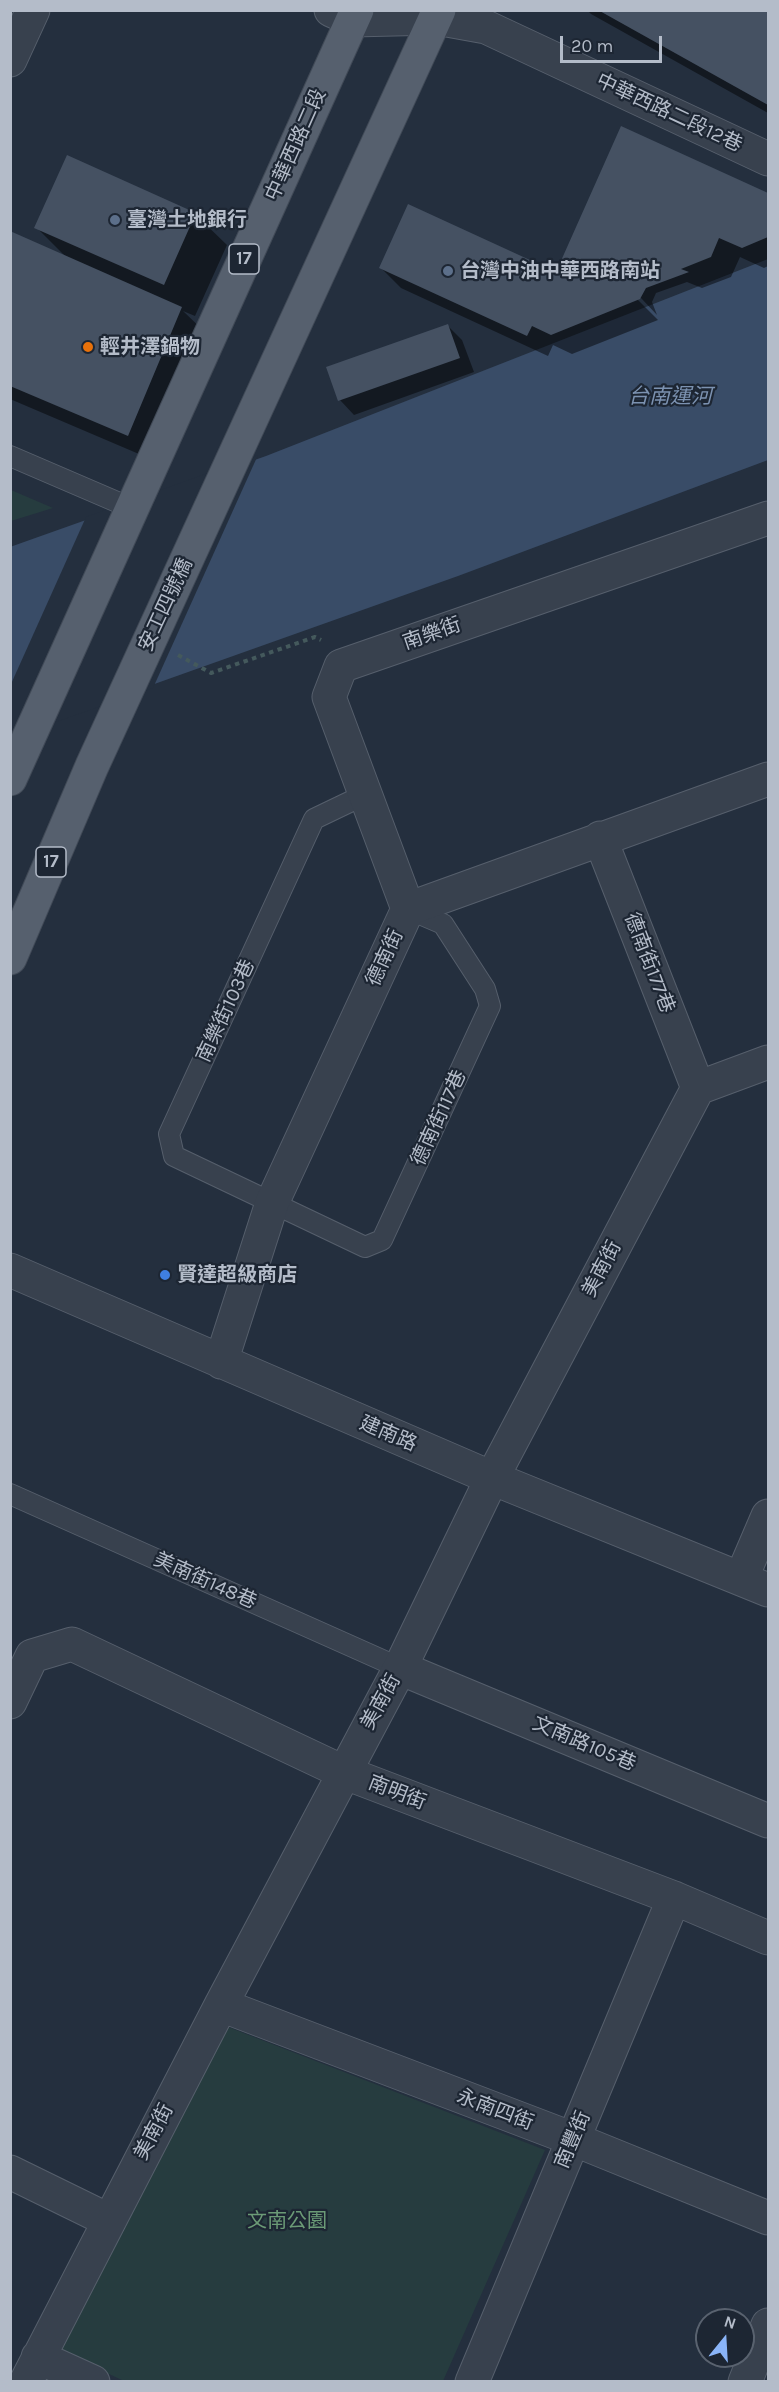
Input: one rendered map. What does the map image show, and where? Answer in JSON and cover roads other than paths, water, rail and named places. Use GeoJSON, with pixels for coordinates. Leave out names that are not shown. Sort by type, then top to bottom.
{"type":"FeatureCollection","features":[{"type":"Feature","properties":{"kind":"main road","name":"中華西路二段"},"geometry":{"type":"LineString","coordinates":[[131,508],[347,14]]}},
{"type":"Feature","properties":{"kind":"main road","name":"安工四號橋"},"geometry":{"type":"LineString","coordinates":[[10,958],[92,766],[437,14]]}},
{"type":"Feature","properties":{"kind":"main road","name":"17"},"geometry":{"type":"LineString","coordinates":[[12,774],[131,508]]}},
{"type":"Feature","properties":{"kind":"street"},"geometry":{"type":"LineString","coordinates":[[10,60],[33,10]]}},
{"type":"Feature","properties":{"kind":"street","name":"中華西路二段12巷"},"geometry":{"type":"LineString","coordinates":[[347,14],[437,14],[486,27],[768,159]]}},
{"type":"Feature","properties":{"kind":"street","name":"南樂街"},"geometry":{"type":"LineString","coordinates":[[364,795],[329,697],[341,666],[768,518]]}},
{"type":"Feature","properties":{"kind":"street","name":"德南街"},"geometry":{"type":"LineString","coordinates":[[221,1362],[272,1203],[408,909],[768,779]]}},
{"type":"Feature","properties":{"kind":"street"},"geometry":{"type":"LineString","coordinates":[[364,795],[408,909]]}},
{"type":"Feature","properties":{"kind":"street","name":"德南街177巷"},"geometry":{"type":"LineString","coordinates":[[600,838],[698,1088]]}},
{"type":"Feature","properties":{"kind":"street"},"geometry":{"type":"LineString","coordinates":[[698,1088],[768,1062]]}},
{"type":"Feature","properties":{"kind":"street","name":"美南街"},"geometry":{"type":"LineString","coordinates":[[32,2369],[343,1772],[400,1668],[492,1478],[698,1088]]}},
{"type":"Feature","properties":{"kind":"street","name":"建南路"},"geometry":{"type":"LineString","coordinates":[[10,1270],[492,1478],[755,1584]]}},
{"type":"Feature","properties":{"kind":"street"},"geometry":{"type":"LineString","coordinates":[[755,1584],[768,1516]]}},
{"type":"Feature","properties":{"kind":"street","name":"南明街"},"geometry":{"type":"LineString","coordinates":[[10,1702],[32,1656],[72,1644],[343,1772],[674,1898],[768,1938]]}},
{"type":"Feature","properties":{"kind":"street","name":"文南路105巷"},"geometry":{"type":"LineString","coordinates":[[400,1668],[768,1821]]}},
{"type":"Feature","properties":{"kind":"street","name":"南豐街"},"geometry":{"type":"LineString","coordinates":[[472,2382],[674,1898]]}},
{"type":"Feature","properties":{"kind":"street","name":"永南四街"},"geometry":{"type":"LineString","coordinates":[[221,2005],[573,2139],[768,2218]]}},
{"type":"Feature","properties":{"kind":"street"},"geometry":{"type":"LineString","coordinates":[[10,2172],[108,2220]]}},
{"type":"Feature","properties":{"kind":"street"},"geometry":{"type":"LineString","coordinates":[[745,2382],[768,2325]]}},
{"type":"Feature","properties":{"kind":"street"},"geometry":{"type":"LineString","coordinates":[[32,2369],[93,2382]]}},
{"type":"Feature","properties":{"kind":"lane"},"geometry":{"type":"LineString","coordinates":[[10,456],[131,508]]}},
{"type":"Feature","properties":{"kind":"lane","name":"南樂街103巷"},"geometry":{"type":"LineString","coordinates":[[272,1203],[174,1156],[169,1134],[314,819],[364,795]]}},
{"type":"Feature","properties":{"kind":"lane","name":"德南街117巷"},"geometry":{"type":"LineString","coordinates":[[272,1203],[365,1247],[382,1240],[490,1006],[485,989],[443,924],[408,909]]}},
{"type":"Feature","properties":{"kind":"lane","name":"美南街148巷"},"geometry":{"type":"LineString","coordinates":[[10,1494],[400,1668]]}},
{"type":"Feature","properties":{"kind":"water","name":"台南運河"},"geometry":{"type":"Polygon","coordinates":[[[768,259],[768,460],[458,576],[11,735],[10,547],[266,456],[768,259]]]}},
{"type":"Feature","properties":{"kind":"place","name":"臺灣土地銀行"},"geometry":{"type":"Point","coordinates":[115,220]}},
{"type":"Feature","properties":{"kind":"place","name":"台灣中油中華西路南站"},"geometry":{"type":"Point","coordinates":[448,271]}},
{"type":"Feature","properties":{"kind":"place","name":"輕井澤鍋物"},"geometry":{"type":"Point","coordinates":[88,347]}},
{"type":"Feature","properties":{"kind":"place","name":"賢達超級商店"},"geometry":{"type":"Point","coordinates":[165,1275]}},
{"type":"Feature","properties":{"kind":"park label","name":"文南公園"},"geometry":{"type":"Point","coordinates":[287,2221]}}]}
